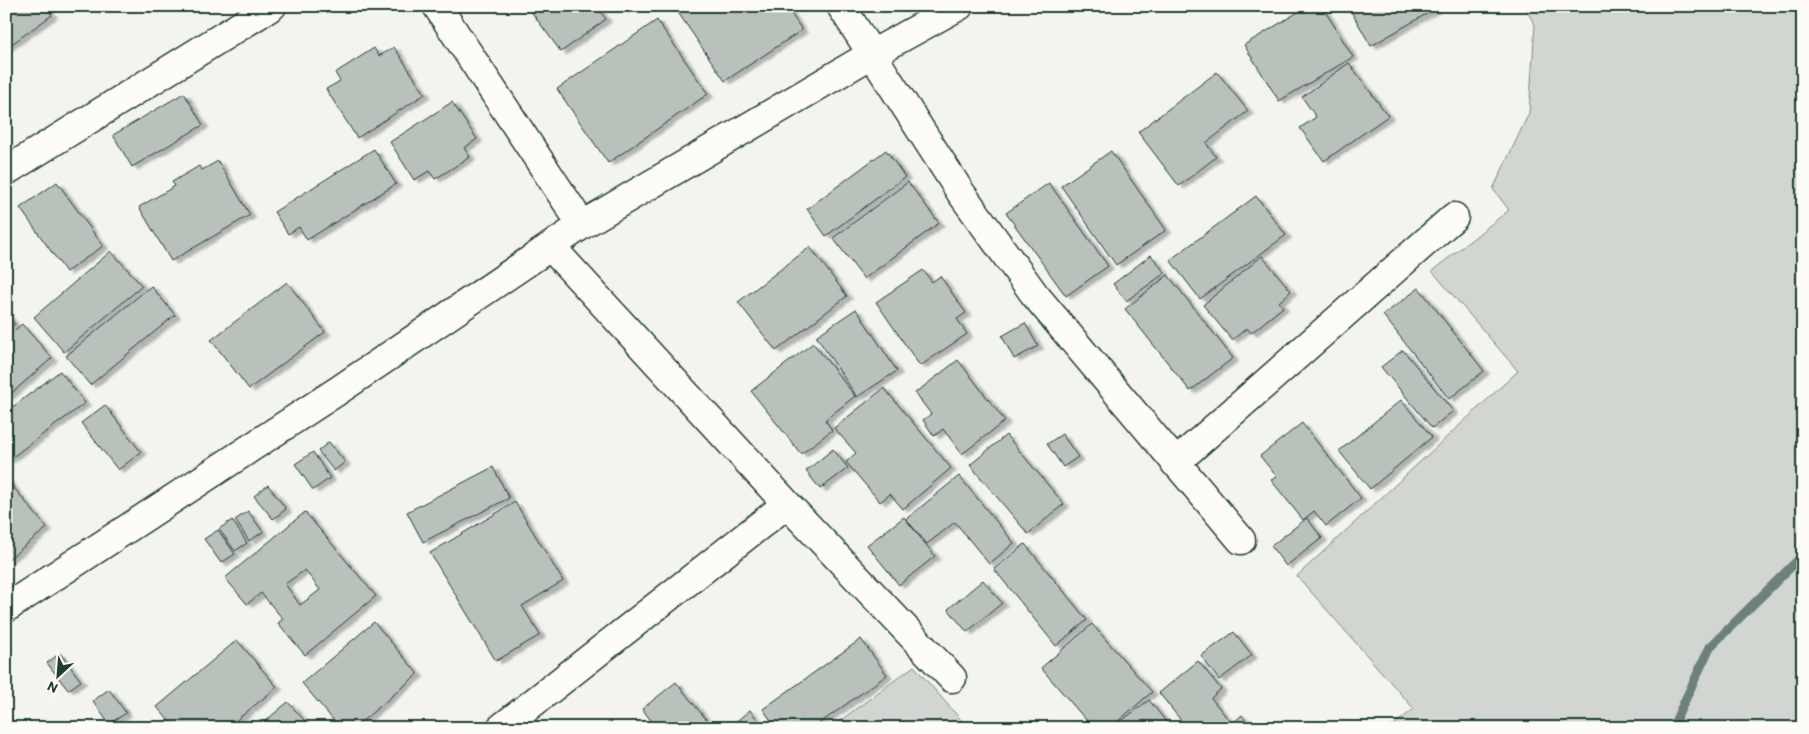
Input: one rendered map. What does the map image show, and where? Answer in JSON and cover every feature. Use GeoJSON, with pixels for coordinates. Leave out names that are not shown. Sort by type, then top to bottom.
{"type":"FeatureCollection","features":[{"type":"Feature","properties":{"kind":"street"},"geometry":{"type":"LineString","coordinates":[[6,171],[272,6]]}},
{"type":"Feature","properties":{"kind":"street"},"geometry":{"type":"LineString","coordinates":[[437,6],[582,225]]}},
{"type":"Feature","properties":{"kind":"street"},"geometry":{"type":"LineString","coordinates":[[841,6],[960,193],[1035,294],[1241,540]]}},
{"type":"Feature","properties":{"kind":"street"},"geometry":{"type":"LineString","coordinates":[[6,608],[339,390],[582,225],[872,54],[958,6]]}},
{"type":"Feature","properties":{"kind":"street"},"geometry":{"type":"LineString","coordinates":[[1175,463],[1454,217]]}},
{"type":"Feature","properties":{"kind":"street"},"geometry":{"type":"LineString","coordinates":[[551,246],[787,504],[952,678]]}},
{"type":"Feature","properties":{"kind":"street"},"geometry":{"type":"LineString","coordinates":[[500,728],[787,504]]}},
{"type":"Feature","properties":{"kind":"shaded area"},"geometry":{"type":"Polygon","coordinates":[[[1524,6],[1803,6],[1803,728],[1390,728],[1414,709],[1297,576],[1518,371],[1432,271],[1509,210],[1493,189],[1529,113],[1535,25],[1524,6]]]}},
{"type":"Feature","properties":{"kind":"shaded area"},"geometry":{"type":"Polygon","coordinates":[[[914,666],[968,728],[830,728],[914,666]]]}},
{"type":"Feature","properties":{"kind":"building"},"geometry":{"type":"Polygon","coordinates":[[[6,6],[46,6],[52,15],[6,48],[6,6]]]}},
{"type":"Feature","properties":{"kind":"building"},"geometry":{"type":"Polygon","coordinates":[[[527,6],[596,6],[606,19],[561,52],[527,6]]]}},
{"type":"Feature","properties":{"kind":"building"},"geometry":{"type":"Polygon","coordinates":[[[678,6],[786,6],[802,30],[725,81],[675,8],[678,6]]]}},
{"type":"Feature","properties":{"kind":"building"},"geometry":{"type":"Polygon","coordinates":[[[1308,6],[1322,6],[1353,57],[1279,101],[1244,45],[1308,6]]]}},
{"type":"Feature","properties":{"kind":"building"},"geometry":{"type":"Polygon","coordinates":[[[1348,6],[1440,6],[1371,46],[1348,6]]]}},
{"type":"Feature","properties":{"kind":"building"},"geometry":{"type":"Polygon","coordinates":[[[657,20],[708,94],[608,163],[557,89],[657,20]]]}},
{"type":"Feature","properties":{"kind":"building"},"geometry":{"type":"Polygon","coordinates":[[[394,47],[425,94],[357,138],[326,89],[340,81],[335,73],[374,48],[379,56],[394,47]]]}},
{"type":"Feature","properties":{"kind":"building"},"geometry":{"type":"Polygon","coordinates":[[[1349,63],[1388,116],[1324,161],[1300,128],[1316,117],[1302,97],[1349,63]]]}},
{"type":"Feature","properties":{"kind":"building"},"geometry":{"type":"Polygon","coordinates":[[[1217,72],[1248,111],[1206,143],[1216,157],[1179,186],[1138,132],[1217,72]]]}},
{"type":"Feature","properties":{"kind":"building"},"geometry":{"type":"Polygon","coordinates":[[[184,93],[203,125],[132,167],[113,135],[184,93]]]}},
{"type":"Feature","properties":{"kind":"building"},"geometry":{"type":"Polygon","coordinates":[[[452,102],[477,139],[464,148],[470,157],[435,179],[429,171],[414,180],[390,142],[452,102]]]}},
{"type":"Feature","properties":{"kind":"building"},"geometry":{"type":"Polygon","coordinates":[[[374,149],[396,184],[307,240],[299,227],[288,234],[274,212],[374,149]]]}},
{"type":"Feature","properties":{"kind":"building"},"geometry":{"type":"Polygon","coordinates":[[[886,150],[905,177],[826,236],[807,209],[886,150]]]}},
{"type":"Feature","properties":{"kind":"building"},"geometry":{"type":"Polygon","coordinates":[[[1111,151],[1166,230],[1116,265],[1061,186],[1111,151]]]}},
{"type":"Feature","properties":{"kind":"building"},"geometry":{"type":"Polygon","coordinates":[[[218,161],[250,215],[171,261],[139,207],[175,186],[172,182],[199,166],[202,170],[218,161]]]}},
{"type":"Feature","properties":{"kind":"building"},"geometry":{"type":"Polygon","coordinates":[[[57,182],[103,246],[66,272],[20,208],[57,182]]]}},
{"type":"Feature","properties":{"kind":"building"},"geometry":{"type":"Polygon","coordinates":[[[908,182],[939,223],[864,279],[833,238],[908,182]]]}},
{"type":"Feature","properties":{"kind":"building"},"geometry":{"type":"Polygon","coordinates":[[[1049,183],[1108,266],[1066,296],[1006,213],[1049,183]]]}},
{"type":"Feature","properties":{"kind":"building"},"geometry":{"type":"Polygon","coordinates":[[[1256,196],[1286,235],[1200,299],[1170,260],[1256,196]]]}},
{"type":"Feature","properties":{"kind":"building"},"geometry":{"type":"Polygon","coordinates":[[[810,247],[847,296],[776,351],[738,302],[810,247]]]}},
{"type":"Feature","properties":{"kind":"building"},"geometry":{"type":"Polygon","coordinates":[[[111,251],[142,286],[64,352],[34,317],[111,251]]]}},
{"type":"Feature","properties":{"kind":"building"},"geometry":{"type":"Polygon","coordinates":[[[1151,255],[1165,273],[1126,301],[1113,284],[1151,255]]]}},
{"type":"Feature","properties":{"kind":"building"},"geometry":{"type":"Polygon","coordinates":[[[1262,256],[1291,291],[1279,302],[1283,307],[1251,333],[1247,328],[1232,340],[1203,305],[1262,256]]]}},
{"type":"Feature","properties":{"kind":"building"},"geometry":{"type":"Polygon","coordinates":[[[923,270],[932,282],[940,276],[966,313],[957,319],[967,334],[920,366],[876,302],[923,270]]]}},
{"type":"Feature","properties":{"kind":"building"},"geometry":{"type":"Polygon","coordinates":[[[1168,275],[1233,358],[1190,391],[1125,309],[1168,275]]]}},
{"type":"Feature","properties":{"kind":"building"},"geometry":{"type":"Polygon","coordinates":[[[287,282],[325,332],[249,389],[211,340],[287,282]]]}},
{"type":"Feature","properties":{"kind":"building"},"geometry":{"type":"Polygon","coordinates":[[[151,286],[175,315],[90,385],[66,356],[151,286]]]}},
{"type":"Feature","properties":{"kind":"building"},"geometry":{"type":"Polygon","coordinates":[[[1419,288],[1484,371],[1449,399],[1383,315],[1419,288]]]}},
{"type":"Feature","properties":{"kind":"building"},"geometry":{"type":"Polygon","coordinates":[[[856,309],[897,371],[857,397],[816,336],[856,309]]]}},
{"type":"Feature","properties":{"kind":"building"},"geometry":{"type":"Polygon","coordinates":[[[6,313],[15,324],[6,331],[6,313]]]}},
{"type":"Feature","properties":{"kind":"building"},"geometry":{"type":"Polygon","coordinates":[[[1025,323],[1038,346],[1014,359],[1002,336],[1025,323]]]}},
{"type":"Feature","properties":{"kind":"building"},"geometry":{"type":"Polygon","coordinates":[[[22,324],[52,358],[6,398],[6,338],[22,324]]]}},
{"type":"Feature","properties":{"kind":"building"},"geometry":{"type":"Polygon","coordinates":[[[813,343],[855,396],[825,420],[832,430],[801,454],[751,391],[813,343]]]}},
{"type":"Feature","properties":{"kind":"building"},"geometry":{"type":"Polygon","coordinates":[[[1403,350],[1453,411],[1432,428],[1381,367],[1403,350]]]}},
{"type":"Feature","properties":{"kind":"building"},"geometry":{"type":"Polygon","coordinates":[[[958,360],[1005,421],[962,454],[943,429],[934,436],[923,420],[931,414],[915,393],[958,360]]]}},
{"type":"Feature","properties":{"kind":"building"},"geometry":{"type":"Polygon","coordinates":[[[60,371],[85,403],[7,461],[6,412],[60,371]]]}},
{"type":"Feature","properties":{"kind":"building"},"geometry":{"type":"Polygon","coordinates":[[[884,388],[951,468],[903,509],[890,494],[880,502],[846,462],[856,453],[834,428],[884,388]]]}},
{"type":"Feature","properties":{"kind":"building"},"geometry":{"type":"Polygon","coordinates":[[[1401,400],[1432,437],[1370,489],[1339,451],[1401,400]]]}},
{"type":"Feature","properties":{"kind":"building"},"geometry":{"type":"Polygon","coordinates":[[[105,405],[141,452],[118,470],[81,423],[105,405]]]}},
{"type":"Feature","properties":{"kind":"building"},"geometry":{"type":"Polygon","coordinates":[[[1302,423],[1361,498],[1326,526],[1314,511],[1303,520],[1271,480],[1277,477],[1260,456],[1302,423]]]}},
{"type":"Feature","properties":{"kind":"building"},"geometry":{"type":"Polygon","coordinates":[[[1062,434],[1078,457],[1063,467],[1047,444],[1062,434]]]}},
{"type":"Feature","properties":{"kind":"building"},"geometry":{"type":"Polygon","coordinates":[[[1006,435],[1064,504],[1028,534],[970,465],[1006,435]]]}},
{"type":"Feature","properties":{"kind":"building"},"geometry":{"type":"Polygon","coordinates":[[[329,442],[345,462],[334,471],[318,451],[329,442]]]}},
{"type":"Feature","properties":{"kind":"building"},"geometry":{"type":"Polygon","coordinates":[[[833,449],[848,468],[820,489],[806,471],[833,449]]]}},
{"type":"Feature","properties":{"kind":"building"},"geometry":{"type":"Polygon","coordinates":[[[313,452],[330,478],[313,490],[295,464],[313,452]]]}},
{"type":"Feature","properties":{"kind":"building"},"geometry":{"type":"Polygon","coordinates":[[[493,467],[509,498],[423,542],[407,512],[493,467]]]}},
{"type":"Feature","properties":{"kind":"building"},"geometry":{"type":"Polygon","coordinates":[[[959,476],[1014,543],[989,564],[955,522],[927,544],[906,519],[959,476]]]}},
{"type":"Feature","properties":{"kind":"building"},"geometry":{"type":"Polygon","coordinates":[[[6,478],[47,528],[6,561],[6,478]]]}},
{"type":"Feature","properties":{"kind":"building"},"geometry":{"type":"Polygon","coordinates":[[[268,485],[286,509],[273,519],[254,496],[268,485]]]}},
{"type":"Feature","properties":{"kind":"building"},"geometry":{"type":"Polygon","coordinates":[[[515,502],[563,581],[522,606],[540,635],[496,661],[430,553],[515,502]]]}},
{"type":"Feature","properties":{"kind":"building"},"geometry":{"type":"Polygon","coordinates":[[[248,511],[263,532],[249,541],[235,520],[248,511]]]}},
{"type":"Feature","properties":{"kind":"building"},"geometry":{"type":"Polygon","coordinates":[[[305,512],[376,596],[305,655],[278,623],[283,619],[261,593],[247,604],[225,578],[305,512]],[[305,570],[285,584],[300,605],[320,590],[305,570]]]}},
{"type":"Feature","properties":{"kind":"building"},"geometry":{"type":"Polygon","coordinates":[[[904,517],[935,556],[899,585],[867,545],[904,517]]]}},
{"type":"Feature","properties":{"kind":"building"},"geometry":{"type":"Polygon","coordinates":[[[1307,518],[1322,538],[1286,566],[1271,546],[1307,518]]]}},
{"type":"Feature","properties":{"kind":"building"},"geometry":{"type":"Polygon","coordinates":[[[232,520],[247,543],[235,551],[219,529],[232,520]]]}},
{"type":"Feature","properties":{"kind":"building"},"geometry":{"type":"Polygon","coordinates":[[[218,530],[235,554],[221,563],[204,539],[218,530]]]}},
{"type":"Feature","properties":{"kind":"building"},"geometry":{"type":"Polygon","coordinates":[[[1025,544],[1087,620],[1056,646],[994,569],[1025,544]]]}},
{"type":"Feature","properties":{"kind":"building"},"geometry":{"type":"Polygon","coordinates":[[[983,580],[1002,603],[967,632],[948,609],[983,580]]]}},
{"type":"Feature","properties":{"kind":"building"},"geometry":{"type":"Polygon","coordinates":[[[374,622],[418,674],[354,728],[340,728],[302,683],[374,622]]]}},
{"type":"Feature","properties":{"kind":"building"},"geometry":{"type":"Polygon","coordinates":[[[1092,624],[1152,692],[1110,728],[1093,728],[1041,668],[1092,624]]]}},
{"type":"Feature","properties":{"kind":"building"},"geometry":{"type":"Polygon","coordinates":[[[1234,632],[1252,655],[1219,680],[1201,656],[1234,632]]]}},
{"type":"Feature","properties":{"kind":"building"},"geometry":{"type":"Polygon","coordinates":[[[861,639],[887,675],[813,728],[776,728],[763,709],[861,639]]]}},
{"type":"Feature","properties":{"kind":"building"},"geometry":{"type":"Polygon","coordinates":[[[237,640],[277,687],[227,728],[175,728],[157,707],[237,640]]]}},
{"type":"Feature","properties":{"kind":"building"},"geometry":{"type":"Polygon","coordinates":[[[60,653],[81,681],[68,690],[47,663],[60,653]]]}},
{"type":"Feature","properties":{"kind":"building"},"geometry":{"type":"Polygon","coordinates":[[[1198,661],[1221,689],[1211,698],[1232,724],[1242,715],[1253,728],[1187,728],[1159,693],[1198,661]]]}},
{"type":"Feature","properties":{"kind":"building"},"geometry":{"type":"Polygon","coordinates":[[[676,682],[713,728],[657,728],[642,709],[676,682]]]}},
{"type":"Feature","properties":{"kind":"building"},"geometry":{"type":"Polygon","coordinates":[[[109,689],[126,713],[109,724],[93,701],[109,689]]]}},
{"type":"Feature","properties":{"kind":"building"},"geometry":{"type":"Polygon","coordinates":[[[1149,700],[1171,728],[1118,728],[1116,725],[1149,700]]]}},
{"type":"Feature","properties":{"kind":"building"},"geometry":{"type":"Polygon","coordinates":[[[288,702],[311,728],[257,728],[288,702]]]}},
{"type":"Feature","properties":{"kind":"building"},"geometry":{"type":"Polygon","coordinates":[[[750,710],[764,728],[728,728],[750,710]]]}},
{"type":"Feature","properties":{"kind":"waterway"},"geometry":{"type":"LineString","coordinates":[[1672,728],[1710,647],[1803,555]]}}]}
